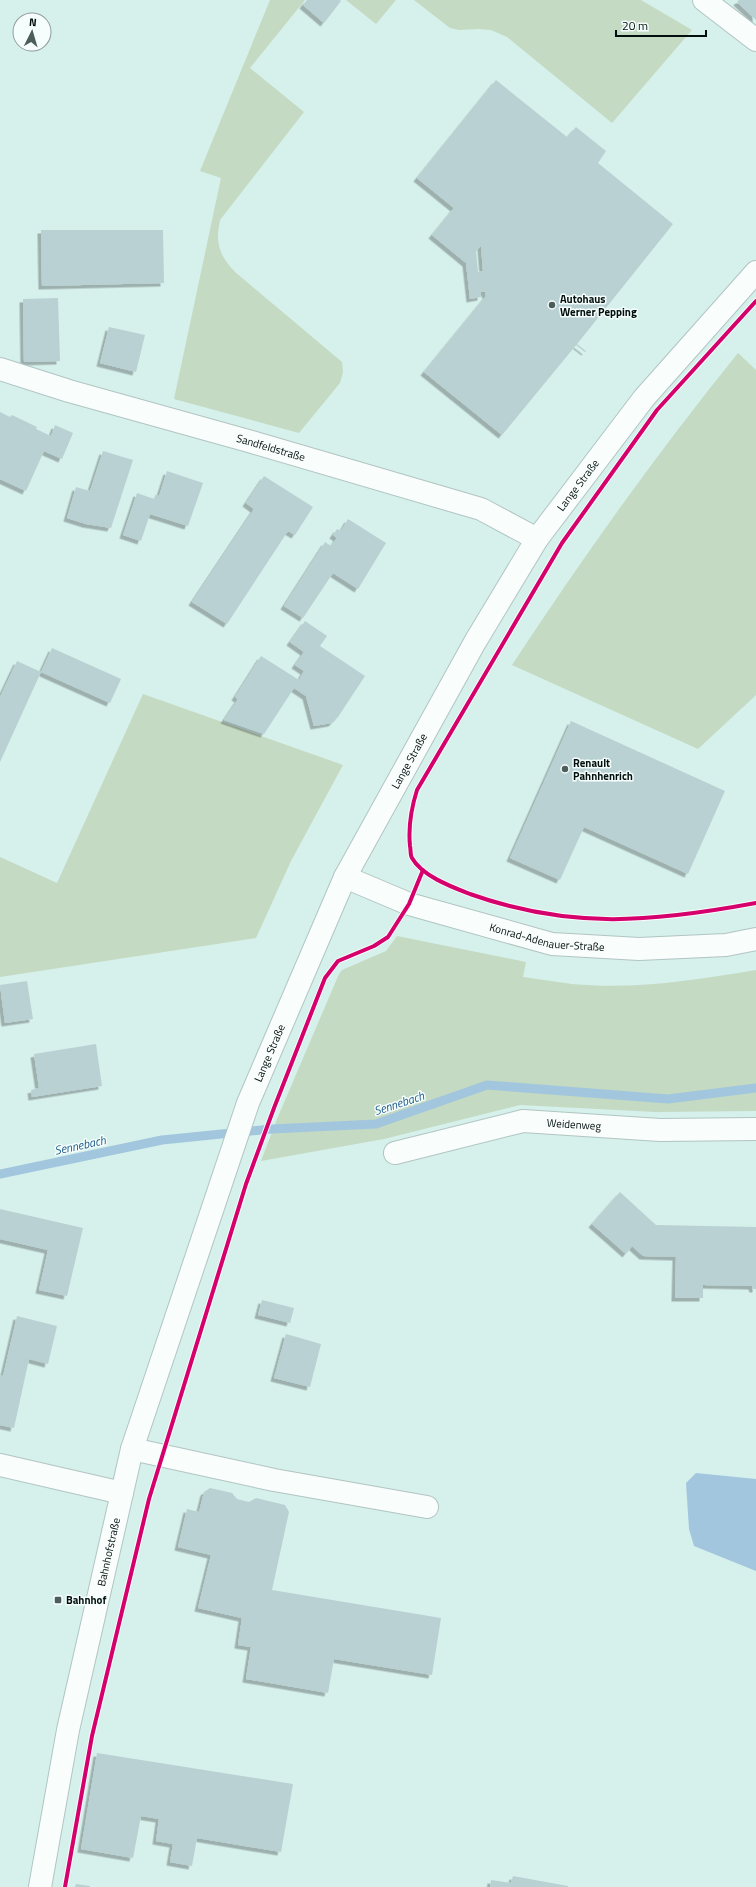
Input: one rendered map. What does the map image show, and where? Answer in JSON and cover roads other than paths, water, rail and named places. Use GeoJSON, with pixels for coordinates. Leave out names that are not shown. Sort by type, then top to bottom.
{"type":"FeatureCollection","features":[{"type":"Feature","properties":{"kind":"main road"},"geometry":{"type":"LineString","coordinates":[[704,0],[756,40]]}},
{"type":"Feature","properties":{"kind":"main road","name":"Lange Straße"},"geometry":{"type":"LineString","coordinates":[[176,1315],[248,1103],[346,877],[475,642],[537,540],[644,398],[756,272]]}},
{"type":"Feature","properties":{"kind":"main road","name":"Sandfeldstraße"},"geometry":{"type":"LineString","coordinates":[[0,369],[69,391],[252,442],[481,509],[537,540]]}},
{"type":"Feature","properties":{"kind":"main road","name":"Konrad-Adenauer-Straße"},"geometry":{"type":"LineString","coordinates":[[346,877],[409,904],[552,944],[639,949],[726,945],[756,939]]}},
{"type":"Feature","properties":{"kind":"main road","name":"Weidenweg"},"geometry":{"type":"LineString","coordinates":[[395,1153],[523,1121],[660,1130],[756,1129]]}},
{"type":"Feature","properties":{"kind":"main road","name":"Bahnhofstraße"},"geometry":{"type":"LineString","coordinates":[[40,1887],[68,1730],[132,1448],[176,1315]]}},
{"type":"Feature","properties":{"kind":"main road"},"geometry":{"type":"LineString","coordinates":[[132,1448],[274,1480],[427,1508]]}},
{"type":"Feature","properties":{"kind":"main road"},"geometry":{"type":"LineString","coordinates":[[0,1465],[122,1493]]}},
{"type":"Feature","properties":{"kind":"water"},"geometry":{"type":"Polygon","coordinates":[[[696,1473],[756,1479],[756,1571],[694,1546],[689,1529],[686,1483],[696,1473]]]}},
{"type":"Feature","properties":{"kind":"waterway","name":"Sennebach"},"geometry":{"type":"LineString","coordinates":[[0,1174],[162,1140],[272,1129],[376,1124],[487,1085],[668,1099],[756,1088]]}},
{"type":"Feature","properties":{"kind":"place","name":"Autohaus Werner Pepping"},"geometry":{"type":"Point","coordinates":[552,305]}},
{"type":"Feature","properties":{"kind":"place","name":"Renault Pahnhenrich"},"geometry":{"type":"Point","coordinates":[565,769]}},
{"type":"Feature","properties":{"kind":"place","name":"Bahnhof"},"geometry":{"type":"Point","coordinates":[58,1600]}}]}
